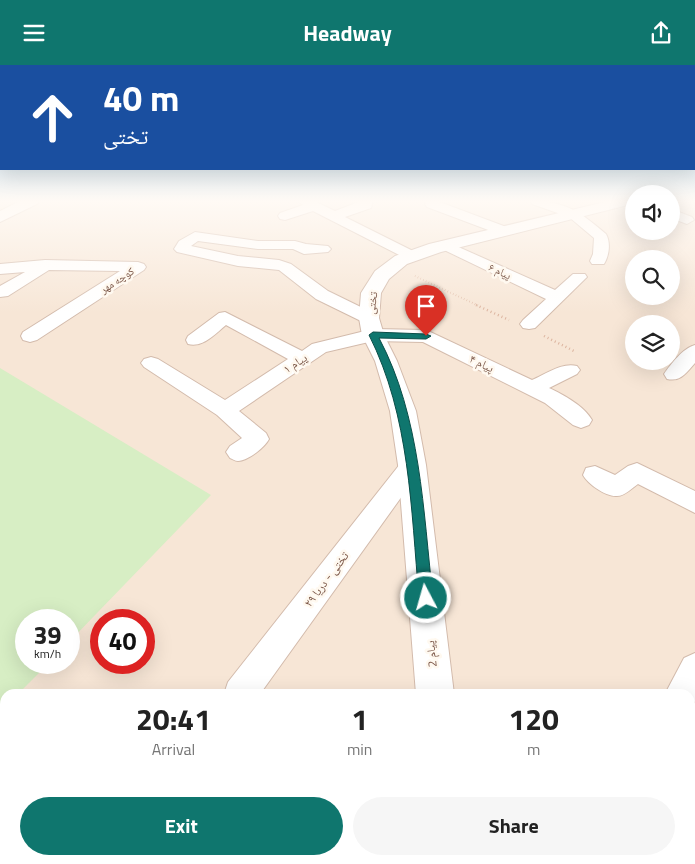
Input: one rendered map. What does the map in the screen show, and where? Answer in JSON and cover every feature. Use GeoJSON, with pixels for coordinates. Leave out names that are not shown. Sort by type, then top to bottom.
{"type":"FeatureCollection","features":[{"type":"Feature","properties":{"kind":"street"},"geometry":{"type":"LineString","coordinates":[[192,238],[184,244],[182,249],[238,261],[282,266]]}},
{"type":"Feature","properties":{"kind":"street"},"geometry":{"type":"LineString","coordinates":[[209,238],[258,245],[295,245],[303,251]]}},
{"type":"Feature","properties":{"kind":"street"},"geometry":{"type":"LineString","coordinates":[[377,238],[412,256]]}},
{"type":"Feature","properties":{"kind":"street","name":"تختی"},"geometry":{"type":"LineString","coordinates":[[371,326],[370,300],[375,284],[382,275],[401,260],[445,245],[473,238]]}},
{"type":"Feature","properties":{"kind":"street"},"geometry":{"type":"LineString","coordinates":[[598,261],[601,254],[601,238]]}},
{"type":"Feature","properties":{"kind":"street"},"geometry":{"type":"LineString","coordinates":[[207,254],[209,247],[220,240]]}},
{"type":"Feature","properties":{"kind":"street"},"geometry":{"type":"LineString","coordinates":[[238,261],[254,252],[258,245]]}},
{"type":"Feature","properties":{"kind":"street","name":"پیام ۶"},"geometry":{"type":"LineString","coordinates":[[445,245],[556,297]]}},
{"type":"Feature","properties":{"kind":"street"},"geometry":{"type":"LineString","coordinates":[[323,249],[289,251],[278,255],[275,261],[322,295],[371,326],[396,390],[412,465]]}},
{"type":"Feature","properties":{"kind":"street"},"geometry":{"type":"LineString","coordinates":[[2,292],[45,265]]}},
{"type":"Feature","properties":{"kind":"street","name":"کوچه مهر"},"geometry":{"type":"LineString","coordinates":[[0,269],[45,265],[138,267],[30,336]]}},
{"type":"Feature","properties":{"kind":"street"},"geometry":{"type":"LineString","coordinates":[[526,326],[579,277]]}},
{"type":"Feature","properties":{"kind":"street"},"geometry":{"type":"LineString","coordinates":[[195,340],[225,317],[302,359]]}},
{"type":"Feature","properties":{"kind":"street","name":"پیام ۱"},"geometry":{"type":"LineString","coordinates":[[225,410],[319,348],[371,326]]}},
{"type":"Feature","properties":{"kind":"street","name":"پیام ۴"},"geometry":{"type":"LineString","coordinates":[[371,326],[426,336],[552,398],[581,420]]}},
{"type":"Feature","properties":{"kind":"street"},"geometry":{"type":"LineString","coordinates":[[674,374],[695,351]]}},
{"type":"Feature","properties":{"kind":"street"},"geometry":{"type":"LineString","coordinates":[[533,388],[573,361]]}},
{"type":"Feature","properties":{"kind":"street"},"geometry":{"type":"LineString","coordinates":[[151,363],[225,410],[258,439],[238,452]]}},
{"type":"Feature","properties":{"kind":"street","name":"تختی - دریا ۲۹"},"geometry":{"type":"LineString","coordinates":[[244,689],[412,465]]}},
{"type":"Feature","properties":{"kind":"street","name":"پیام 2"},"geometry":{"type":"LineString","coordinates":[[412,465],[434,689]]}},
{"type":"Feature","properties":{"kind":"street"},"geometry":{"type":"LineString","coordinates":[[595,475],[616,487],[637,472],[695,503]]}},
{"type":"Feature","properties":{"kind":"street"},"geometry":{"type":"LineString","coordinates":[[684,689],[695,669]]}},
{"type":"Feature","properties":{"kind":"path"},"geometry":{"type":"LineString","coordinates":[[394,266],[526,326],[573,361]]}},
{"type":"Feature","properties":{"kind":"shaded area"},"geometry":{"type":"Polygon","coordinates":[[[0,238],[625,238],[625,240],[680,240],[680,238],[695,238],[695,689],[0,689],[0,238]]]}},
{"type":"Feature","properties":{"kind":"green space"},"geometry":{"type":"Polygon","coordinates":[[[0,368],[211,495],[101,609],[90,609],[90,620],[80,631],[80,609],[15,609],[15,674],[38,674],[23,689],[0,689],[0,368]]]}},
{"type":"Feature","properties":{"kind":"route"},"geometry":{"type":"LineString","coordinates":[[426,336],[373,335],[386,361],[402,411],[412,465],[426,598]]}}]}
